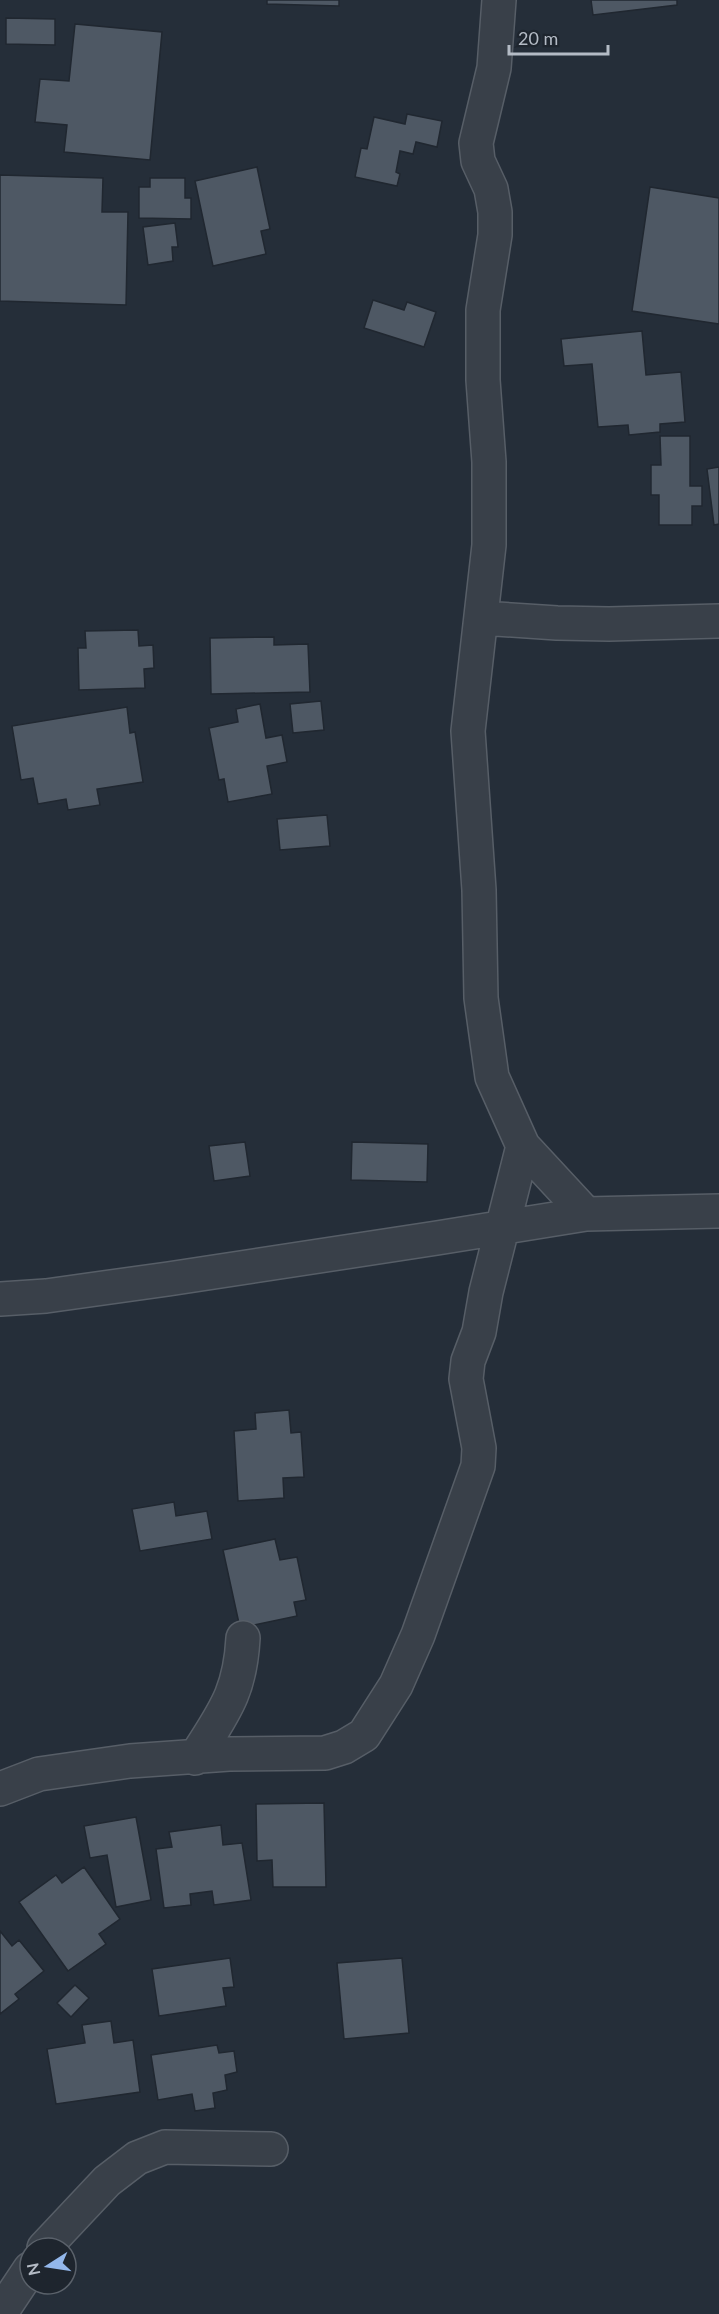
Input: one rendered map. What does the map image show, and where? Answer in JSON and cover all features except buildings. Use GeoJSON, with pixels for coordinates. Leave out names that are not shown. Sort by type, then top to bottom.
{"type":"FeatureCollection","features":[{"type":"Feature","properties":{"kind":"street"},"geometry":{"type":"LineString","coordinates":[[499,0],[494,68],[476,143],[476,152],[491,189],[495,212],[495,235],[483,310],[483,380],[489,462],[489,545],[468,731],[479,890],[481,998],[492,1077],[524,1146],[586,1214]]}},
{"type":"Feature","properties":{"kind":"street"},"geometry":{"type":"LineString","coordinates":[[481,618],[609,624],[719,621]]}},
{"type":"Feature","properties":{"kind":"street"},"geometry":{"type":"LineString","coordinates":[[0,1789],[39,1774],[130,1761],[229,1754],[325,1753],[344,1747],[364,1735],[396,1685],[418,1635],[478,1466],[479,1448],[466,1380],[468,1361],[479,1332],[486,1292],[524,1146]]}},
{"type":"Feature","properties":{"kind":"street"},"geometry":{"type":"LineString","coordinates":[[0,1299],[45,1296],[168,1279],[586,1214],[719,1211]]}},
{"type":"Feature","properties":{"kind":"street"},"geometry":{"type":"LineString","coordinates":[[195,1758],[229,1704],[238,1682],[243,1638]]}},
{"type":"Feature","properties":{"kind":"street"},"geometry":{"type":"LineString","coordinates":[[56,2236],[107,2181],[137,2158],[165,2147],[271,2149]]}},
{"type":"Feature","properties":{"kind":"street"},"geometry":{"type":"LineString","coordinates":[[13,2310],[19,2296]]}}]}
